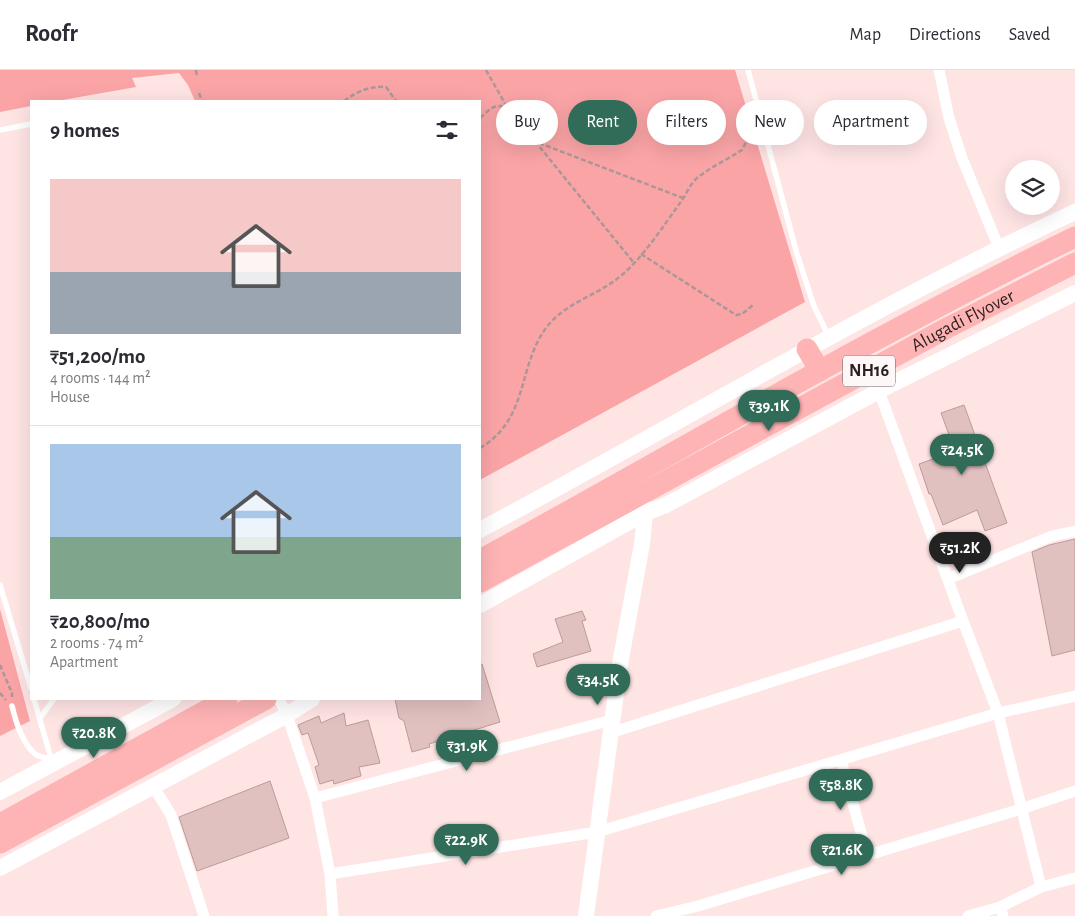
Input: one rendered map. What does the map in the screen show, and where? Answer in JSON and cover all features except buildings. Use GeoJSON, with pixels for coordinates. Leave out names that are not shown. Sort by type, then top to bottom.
{"type":"FeatureCollection","features":[{"type":"Feature","properties":{"kind":"highway","name":"Alugadi Flyover"},"geometry":{"type":"LineString","coordinates":[[820,371],[1013,267],[1075,237]]}},
{"type":"Feature","properties":{"kind":"highway","name":"Alugadi Flyover"},"geometry":{"type":"LineString","coordinates":[[643,504],[665,482],[947,328],[1075,263]]}},
{"type":"Feature","properties":{"kind":"highway"},"geometry":{"type":"LineString","coordinates":[[807,349],[820,371]]}},
{"type":"Feature","properties":{"kind":"highway","name":"NH16"},"geometry":{"type":"LineString","coordinates":[[481,559],[820,371]]}},
{"type":"Feature","properties":{"kind":"highway","name":"NH16"},"geometry":{"type":"LineString","coordinates":[[481,582],[643,504]]}},
{"type":"Feature","properties":{"kind":"highway"},"geometry":{"type":"LineString","coordinates":[[0,824],[225,700]]}},
{"type":"Feature","properties":{"kind":"highway"},"geometry":{"type":"LineString","coordinates":[[0,843],[264,700]]}},
{"type":"Feature","properties":{"kind":"street"},"geometry":{"type":"LineString","coordinates":[[939,70],[949,118],[962,158],[999,248]]}},
{"type":"Feature","properties":{"kind":"street"},"geometry":{"type":"LineString","coordinates":[[481,529],[807,349],[999,248],[1075,212]]}},
{"type":"Feature","properties":{"kind":"street"},"geometry":{"type":"LineString","coordinates":[[481,604],[643,504],[666,505],[879,391],[1075,292]]}},
{"type":"Feature","properties":{"kind":"street"},"geometry":{"type":"LineString","coordinates":[[879,391],[998,713],[1041,887]]}},
{"type":"Feature","properties":{"kind":"street"},"geometry":{"type":"LineString","coordinates":[[586,916],[620,664],[642,544],[643,504]]}},
{"type":"Feature","properties":{"kind":"street"},"geometry":{"type":"LineString","coordinates":[[948,579],[1052,536],[1075,530]]}},
{"type":"Feature","properties":{"kind":"street"},"geometry":{"type":"LineString","coordinates":[[315,798],[611,726],[963,621]]}},
{"type":"Feature","properties":{"kind":"street"},"geometry":{"type":"LineString","coordinates":[[330,874],[597,832],[998,713],[1075,696]]}},
{"type":"Feature","properties":{"kind":"street"},"geometry":{"type":"LineString","coordinates":[[0,792],[52,762],[171,700]]}},
{"type":"Feature","properties":{"kind":"street"},"geometry":{"type":"LineString","coordinates":[[280,700],[287,715],[315,798],[330,874],[333,916]]}},
{"type":"Feature","properties":{"kind":"street"},"geometry":{"type":"LineString","coordinates":[[0,868],[287,715],[310,700]]}},
{"type":"Feature","properties":{"kind":"street"},"geometry":{"type":"LineString","coordinates":[[841,760],[867,854]]}},
{"type":"Feature","properties":{"kind":"street"},"geometry":{"type":"LineString","coordinates":[[155,785],[155,789],[170,815],[204,916]]}},
{"type":"Feature","properties":{"kind":"street"},"geometry":{"type":"LineString","coordinates":[[656,916],[698,906],[1075,791]]}},
{"type":"Feature","properties":{"kind":"street"},"geometry":{"type":"LineString","coordinates":[[968,916],[1001,911],[1041,887],[1075,878]]}},
{"type":"Feature","properties":{"kind":"lane"},"geometry":{"type":"LineString","coordinates":[[748,70],[797,254],[814,306],[830,338]]}},
{"type":"Feature","properties":{"kind":"lane"},"geometry":{"type":"LineString","coordinates":[[0,130],[30,124]]}},
{"type":"Feature","properties":{"kind":"lane"},"geometry":{"type":"LineString","coordinates":[[0,586],[30,685]]}},
{"type":"Feature","properties":{"kind":"lane"},"geometry":{"type":"LineString","coordinates":[[34,700],[52,762]]}},
{"type":"Feature","properties":{"kind":"lane"},"geometry":{"type":"LineString","coordinates":[[40,718],[53,700]]}},
{"type":"Feature","properties":{"kind":"lane"},"geometry":{"type":"LineString","coordinates":[[12,706],[17,725],[25,740],[36,755],[52,762]]}},
{"type":"Feature","properties":{"kind":"path"},"geometry":{"type":"LineString","coordinates":[[196,70],[197,78]]}},
{"type":"Feature","properties":{"kind":"path"},"geometry":{"type":"LineString","coordinates":[[486,70],[503,100]]}},
{"type":"Feature","properties":{"kind":"path"},"geometry":{"type":"LineString","coordinates":[[346,100],[365,88],[374,86],[386,87],[395,100]]}},
{"type":"Feature","properties":{"kind":"path"},"geometry":{"type":"LineString","coordinates":[[199,93],[202,100]]}},
{"type":"Feature","properties":{"kind":"path"},"geometry":{"type":"LineString","coordinates":[[481,117],[490,108],[496,106]]}},
{"type":"Feature","properties":{"kind":"path"},"geometry":{"type":"LineString","coordinates":[[539,145],[634,263]]}},
{"type":"Feature","properties":{"kind":"path"},"geometry":{"type":"LineString","coordinates":[[545,145],[683,198]]}},
{"type":"Feature","properties":{"kind":"path"},"geometry":{"type":"LineString","coordinates":[[481,447],[503,428],[511,417],[520,397],[531,356],[548,326],[558,315],[623,275],[641,254],[696,179],[742,150],[744,145]]}},
{"type":"Feature","properties":{"kind":"path"},"geometry":{"type":"LineString","coordinates":[[641,254],[736,315],[742,314],[753,305]]}},
{"type":"Feature","properties":{"kind":"path"},"geometry":{"type":"LineString","coordinates":[[0,665],[12,693],[12,706]]}},
{"type":"Feature","properties":{"kind":"shaded area"},"geometry":{"type":"Polygon","coordinates":[[[0,70],[735,70],[744,100],[736,100],[736,145],[758,145],[805,302],[481,479],[481,100],[195,100],[188,85],[179,73],[132,78],[136,87],[63,100],[30,100],[30,106],[0,112],[0,70]]]}},
{"type":"Feature","properties":{"kind":"shaded area"},"geometry":{"type":"Polygon","coordinates":[[[0,609],[30,721],[0,736],[0,609]]]}}]}
